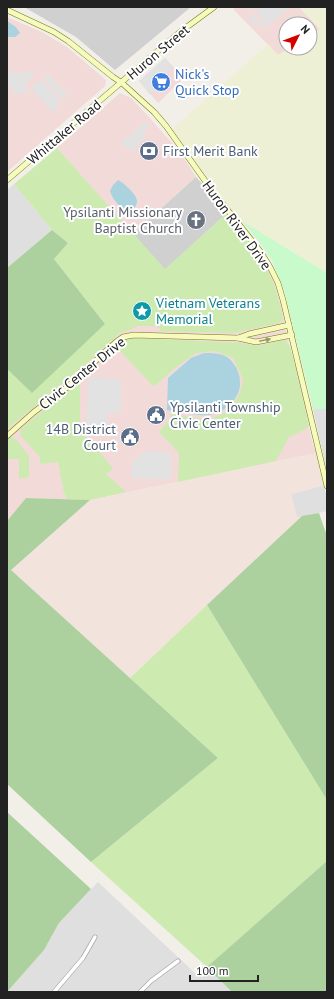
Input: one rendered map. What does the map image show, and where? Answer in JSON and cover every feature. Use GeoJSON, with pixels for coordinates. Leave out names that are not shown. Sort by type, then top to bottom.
{"type":"FeatureCollection","features":[{"type":"Feature","properties":{"kind":"main road","name":"Huron Street"},"geometry":{"type":"LineString","coordinates":[[122,83],[180,32],[214,7]]}},
{"type":"Feature","properties":{"kind":"main road","name":"Huron River Drive"},"geometry":{"type":"LineString","coordinates":[[7,10],[56,33],[68,41],[122,83],[154,112],[211,189],[260,251],[278,283],[284,300],[327,486]]}},
{"type":"Feature","properties":{"kind":"main road","name":"Whittaker Road"},"geometry":{"type":"LineString","coordinates":[[7,180],[122,83]]}},
{"type":"Feature","properties":{"kind":"main road","name":"Civic Center Drive"},"geometry":{"type":"LineString","coordinates":[[238,338],[249,334],[290,325]]}},
{"type":"Feature","properties":{"kind":"main road","name":"Civic Center Drive"},"geometry":{"type":"LineString","coordinates":[[7,436],[34,412],[66,388],[123,337],[134,335],[238,338],[256,342],[292,335]]}},
{"type":"Feature","properties":{"kind":"street"},"geometry":{"type":"LineString","coordinates":[[54,992],[83,958],[95,937]]}},
{"type":"Feature","properties":{"kind":"street"},"geometry":{"type":"LineString","coordinates":[[140,992],[178,961]]}},
{"type":"Feature","properties":{"kind":"shaded area"},"geometry":{"type":"Polygon","coordinates":[[[24,7],[191,7],[115,70],[76,37],[24,7]]]}},
{"type":"Feature","properties":{"kind":"shaded area"},"geometry":{"type":"Polygon","coordinates":[[[237,7],[299,7],[308,16],[278,16],[278,55],[233,9],[237,7]]]}},
{"type":"Feature","properties":{"kind":"shaded area"},"geometry":{"type":"Polygon","coordinates":[[[247,7],[256,7],[250,11],[247,7]]]}},
{"type":"Feature","properties":{"kind":"shaded area"},"geometry":{"type":"Polygon","coordinates":[[[256,7],[277,7],[279,10],[283,7],[288,7],[289,9],[264,28],[260,23],[255,26],[248,18],[253,14],[260,22],[263,20],[258,13],[256,7]]]}},
{"type":"Feature","properties":{"kind":"shaded area"},"geometry":{"type":"Polygon","coordinates":[[[7,17],[42,32],[67,47],[106,80],[105,86],[7,172],[7,17]]]}},
{"type":"Feature","properties":{"kind":"shaded area"},"geometry":{"type":"Polygon","coordinates":[[[165,58],[184,78],[158,103],[139,81],[165,58]]]}},
{"type":"Feature","properties":{"kind":"shaded area"},"geometry":{"type":"Polygon","coordinates":[[[165,58],[173,67],[161,77],[159,75],[155,79],[156,81],[154,83],[157,87],[150,95],[139,81],[165,58]]]}},
{"type":"Feature","properties":{"kind":"shaded area"},"geometry":{"type":"Polygon","coordinates":[[[32,72],[33,76],[26,82],[27,92],[13,94],[12,86],[7,86],[7,73],[32,72]]]}},
{"type":"Feature","properties":{"kind":"shaded area"},"geometry":{"type":"Polygon","coordinates":[[[48,74],[67,95],[62,99],[44,78],[48,74]]]}},
{"type":"Feature","properties":{"kind":"shaded area"},"geometry":{"type":"Polygon","coordinates":[[[41,79],[60,101],[57,105],[58,108],[53,112],[31,88],[41,79]]]}},
{"type":"Feature","properties":{"kind":"shaded area"},"geometry":{"type":"Polygon","coordinates":[[[120,93],[131,98],[147,115],[180,152],[196,177],[133,234],[57,148],[120,93]]]}},
{"type":"Feature","properties":{"kind":"shaded area"},"geometry":{"type":"Polygon","coordinates":[[[145,122],[149,127],[142,133],[146,138],[131,152],[121,143],[145,122]]]}},
{"type":"Feature","properties":{"kind":"shaded area"},"geometry":{"type":"Polygon","coordinates":[[[196,177],[228,212],[165,270],[133,234],[196,177]]]}},
{"type":"Feature","properties":{"kind":"shaded area"},"geometry":{"type":"Polygon","coordinates":[[[14,184],[52,230],[7,268],[7,190],[14,184]]]}},
{"type":"Feature","properties":{"kind":"shaded area"},"geometry":{"type":"Polygon","coordinates":[[[228,212],[256,249],[269,271],[278,291],[289,344],[305,403],[313,445],[317,453],[90,500],[26,498],[7,521],[7,416],[228,212]]]}},
{"type":"Feature","properties":{"kind":"shaded area"},"geometry":{"type":"Polygon","coordinates":[[[89,377],[121,380],[121,413],[108,413],[107,427],[98,426],[97,432],[90,431],[90,427],[86,427],[89,377]]]}},
{"type":"Feature","properties":{"kind":"shaded area"},"geometry":{"type":"Polygon","coordinates":[[[313,409],[327,409],[327,472],[320,441],[313,409]]]}},
{"type":"Feature","properties":{"kind":"shaded area"},"geometry":{"type":"Polygon","coordinates":[[[145,451],[171,453],[170,479],[131,478],[132,463],[145,451]]]}},
{"type":"Feature","properties":{"kind":"shaded area"},"geometry":{"type":"Polygon","coordinates":[[[317,453],[324,485],[291,494],[297,517],[302,516],[130,678],[11,570],[90,500],[317,453]]]}},
{"type":"Feature","properties":{"kind":"shaded area"},"geometry":{"type":"Polygon","coordinates":[[[324,485],[327,499],[327,511],[297,518],[291,494],[324,485]]]}},
{"type":"Feature","properties":{"kind":"shaded area"},"geometry":{"type":"Polygon","coordinates":[[[327,861],[327,992],[7,992],[44,950],[59,923],[98,882],[197,975],[327,861]]]}},
{"type":"Feature","properties":{"kind":"green space"},"geometry":{"type":"Polygon","coordinates":[[[299,7],[327,7],[327,273],[242,221],[207,179],[172,129],[268,44],[278,56],[318,56],[318,30],[320,29],[318,27],[318,16],[308,16],[299,7]]]}},
{"type":"Feature","properties":{"kind":"green space"},"geometry":{"type":"Polygon","coordinates":[[[57,148],[165,269],[228,212],[259,252],[275,287],[283,319],[279,323],[234,333],[161,331],[157,326],[137,326],[130,330],[121,332],[84,366],[7,429],[7,369],[31,392],[105,324],[54,259],[68,243],[52,230],[14,184],[57,148]]]}},
{"type":"Feature","properties":{"kind":"green space"},"geometry":{"type":"Polygon","coordinates":[[[242,221],[327,273],[327,409],[313,409],[285,293],[272,261],[242,221]]]}},
{"type":"Feature","properties":{"kind":"green space"},"geometry":{"type":"Polygon","coordinates":[[[52,230],[68,243],[54,259],[105,324],[32,393],[7,369],[7,268],[52,230]]]}},
{"type":"Feature","properties":{"kind":"green space"},"geometry":{"type":"Polygon","coordinates":[[[130,338],[240,343],[258,346],[284,340],[290,346],[309,426],[289,437],[276,461],[178,482],[179,453],[159,432],[170,419],[170,414],[209,420],[230,410],[240,393],[243,379],[233,358],[215,351],[196,353],[175,368],[155,386],[152,385],[118,349],[118,344],[130,338]]]}},
{"type":"Feature","properties":{"kind":"green space"},"geometry":{"type":"Polygon","coordinates":[[[77,382],[80,382],[80,430],[113,468],[106,474],[126,492],[90,500],[68,499],[64,493],[58,462],[40,464],[40,457],[20,435],[21,429],[77,382]]]}},
{"type":"Feature","properties":{"kind":"green space"},"geometry":{"type":"Polygon","coordinates":[[[10,437],[16,439],[29,456],[29,477],[19,479],[19,459],[7,459],[7,440],[10,437]]]}},
{"type":"Feature","properties":{"kind":"green space"},"geometry":{"type":"Polygon","coordinates":[[[26,498],[90,500],[11,570],[218,758],[91,862],[7,784],[7,521],[26,498]]]}},
{"type":"Feature","properties":{"kind":"green space"},"geometry":{"type":"Polygon","coordinates":[[[319,513],[327,536],[327,800],[207,605],[302,516],[319,513]]]}},
{"type":"Feature","properties":{"kind":"green space"},"geometry":{"type":"Polygon","coordinates":[[[207,605],[327,800],[327,861],[207,967],[91,862],[218,758],[130,678],[207,605]]]}},
{"type":"Feature","properties":{"kind":"green space"},"geometry":{"type":"Polygon","coordinates":[[[7,812],[91,889],[59,923],[44,950],[7,992],[7,812]]]}},
{"type":"Feature","properties":{"kind":"green space"},"geometry":{"type":"Polygon","coordinates":[[[327,861],[327,992],[232,992],[207,967],[327,861]]]}},
{"type":"Feature","properties":{"kind":"water"},"geometry":{"type":"Polygon","coordinates":[[[7,21],[16,27],[20,33],[15,37],[7,37],[7,21]]]}},
{"type":"Feature","properties":{"kind":"water"},"geometry":{"type":"Polygon","coordinates":[[[118,180],[135,195],[137,201],[135,207],[127,212],[114,200],[110,191],[118,180]]]}},
{"type":"Feature","properties":{"kind":"water"},"geometry":{"type":"Polygon","coordinates":[[[204,353],[225,356],[230,359],[236,367],[239,376],[240,388],[235,399],[226,408],[215,414],[209,415],[167,410],[168,378],[191,358],[204,353]]]}},
{"type":"Feature","properties":{"kind":"place","name":"Nick's Quick Stop"},"geometry":{"type":"Point","coordinates":[161,82]}},
{"type":"Feature","properties":{"kind":"place","name":"First Merit Bank"},"geometry":{"type":"Point","coordinates":[149,151]}},
{"type":"Feature","properties":{"kind":"place","name":"Ypsilanti Missionary Baptist Church"},"geometry":{"type":"Point","coordinates":[196,220]}},
{"type":"Feature","properties":{"kind":"place","name":"Vietnam Veterans Memorial"},"geometry":{"type":"Point","coordinates":[142,311]}},
{"type":"Feature","properties":{"kind":"place","name":"Ypsilanti Township Civic Center"},"geometry":{"type":"Point","coordinates":[156,415]}},
{"type":"Feature","properties":{"kind":"place","name":"14B District Court"},"geometry":{"type":"Point","coordinates":[130,437]}}]}
